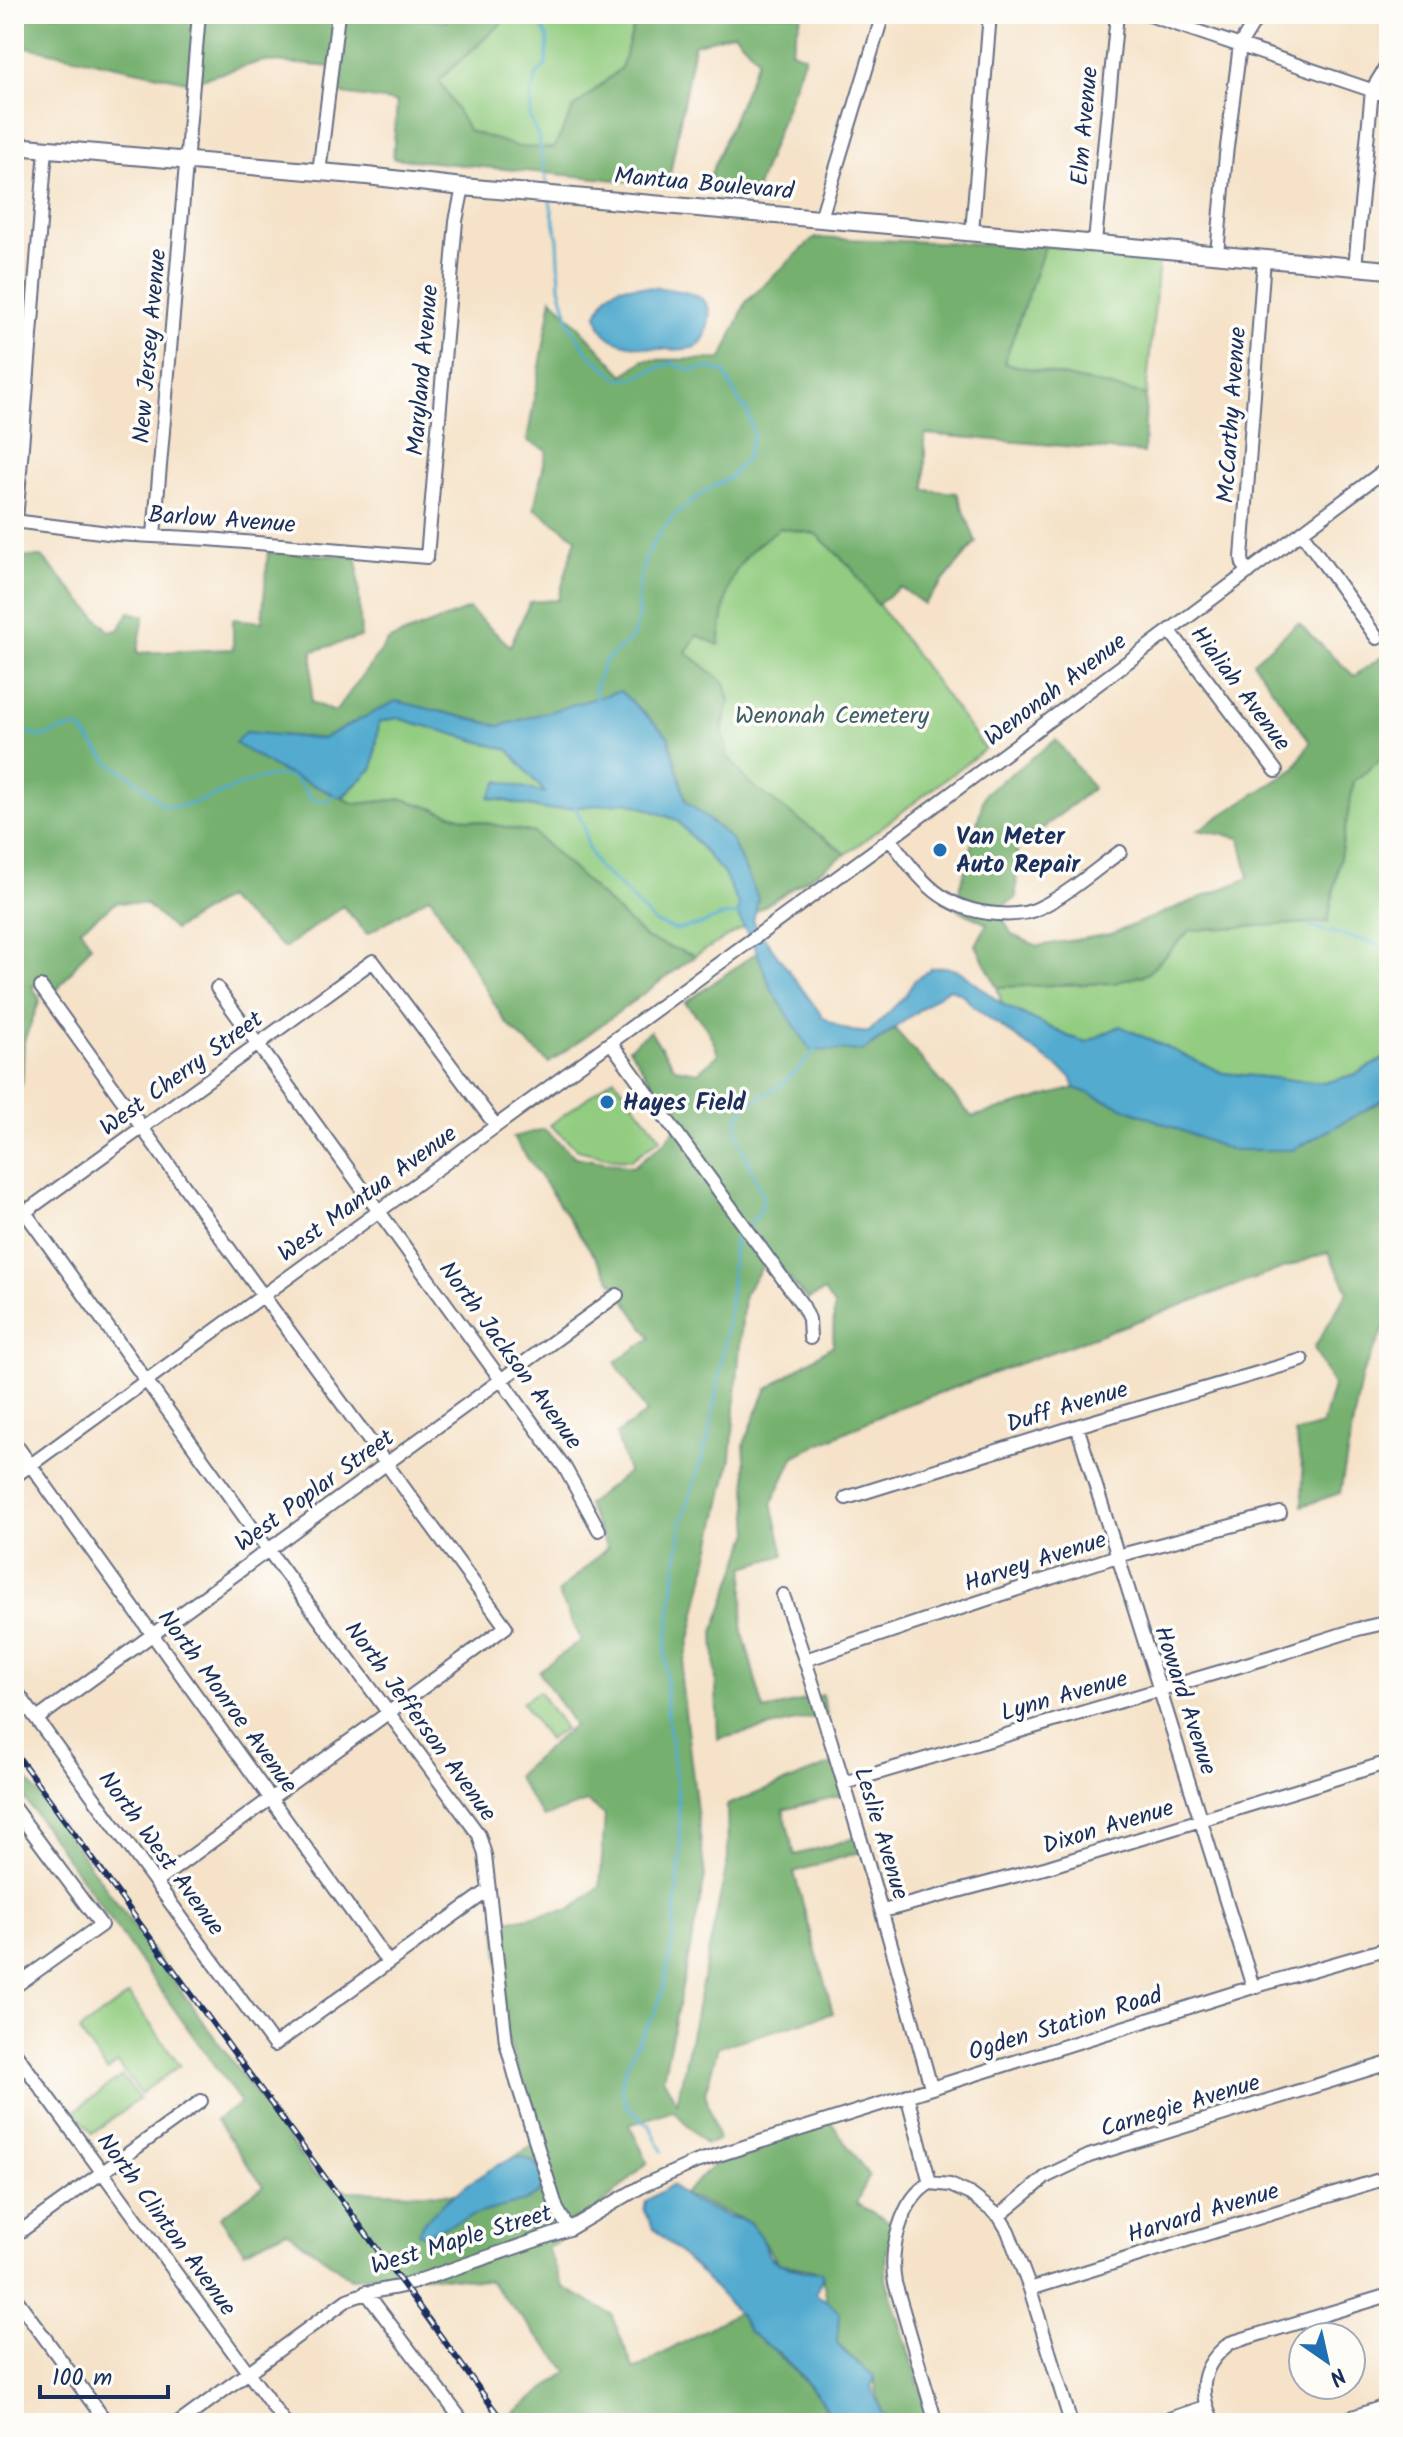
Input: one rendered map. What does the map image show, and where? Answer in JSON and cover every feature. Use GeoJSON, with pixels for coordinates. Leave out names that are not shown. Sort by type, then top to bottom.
{"type":"FeatureCollection","features":[{"type":"Feature","properties":{"kind":"main road","name":"Mantua Boulevard"},"geometry":{"type":"LineString","coordinates":[[14,146],[972,232],[1218,248],[1264,258],[1389,270]]}},
{"type":"Feature","properties":{"kind":"street","name":"New Jersey Avenue"},"geometry":{"type":"LineString","coordinates":[[154,535],[199,14]]}},
{"type":"Feature","properties":{"kind":"street"},"geometry":{"type":"LineString","coordinates":[[319,173],[338,14]]}},
{"type":"Feature","properties":{"kind":"street"},"geometry":{"type":"LineString","coordinates":[[821,218],[883,14]]}},
{"type":"Feature","properties":{"kind":"street"},"geometry":{"type":"LineString","coordinates":[[972,232],[990,14]]}},
{"type":"Feature","properties":{"kind":"street","name":"Elm Avenue"},"geometry":{"type":"LineString","coordinates":[[1095,242],[1117,14]]}},
{"type":"Feature","properties":{"kind":"street"},"geometry":{"type":"LineString","coordinates":[[1146,14],[1389,96]]}},
{"type":"Feature","properties":{"kind":"street"},"geometry":{"type":"LineString","coordinates":[[1218,248],[1240,45],[1259,14]]}},
{"type":"Feature","properties":{"kind":"street"},"geometry":{"type":"LineString","coordinates":[[1355,267],[1372,90],[1389,62]]}},
{"type":"Feature","properties":{"kind":"street"},"geometry":{"type":"LineString","coordinates":[[15,521],[46,149]]}},
{"type":"Feature","properties":{"kind":"street","name":"Maryland Avenue"},"geometry":{"type":"LineString","coordinates":[[427,557],[456,221],[463,187]]}},
{"type":"Feature","properties":{"kind":"street","name":"McCarthy Avenue"},"geometry":{"type":"LineString","coordinates":[[1249,572],[1242,561],[1264,258]]}},
{"type":"Feature","properties":{"kind":"street","name":"Wenonah Avenue"},"geometry":{"type":"LineString","coordinates":[[746,944],[1389,467]]}},
{"type":"Feature","properties":{"kind":"street","name":"Barlow Avenue"},"geometry":{"type":"LineString","coordinates":[[15,521],[116,534],[427,557]]}},
{"type":"Feature","properties":{"kind":"street"},"geometry":{"type":"LineString","coordinates":[[1302,533],[1377,638]]}},
{"type":"Feature","properties":{"kind":"street","name":"Hialiah Avenue"},"geometry":{"type":"LineString","coordinates":[[1170,631],[1276,771]]}},
{"type":"Feature","properties":{"kind":"street"},"geometry":{"type":"LineString","coordinates":[[890,839],[918,874],[950,903],[978,912],[1007,914],[1036,910],[1120,852]]}},
{"type":"Feature","properties":{"kind":"street","name":"West Mantua Avenue"},"geometry":{"type":"LineString","coordinates":[[14,1477],[746,944]]}},
{"type":"Feature","properties":{"kind":"street","name":"West Cherry Street"},"geometry":{"type":"LineString","coordinates":[[20,1216],[373,961],[496,1126]]}},
{"type":"Feature","properties":{"kind":"street"},"geometry":{"type":"LineString","coordinates":[[41,987],[506,1627],[156,1882]]}},
{"type":"Feature","properties":{"kind":"street","name":"North Jackson Avenue"},"geometry":{"type":"LineString","coordinates":[[217,988],[565,1468],[599,1530]]}},
{"type":"Feature","properties":{"kind":"street"},"geometry":{"type":"LineString","coordinates":[[611,1043],[803,1306],[809,1319],[810,1338]]}},
{"type":"Feature","properties":{"kind":"street","name":"North Jefferson Avenue"},"geometry":{"type":"LineString","coordinates":[[14,1197],[20,1216],[147,1380],[479,1835],[485,1855],[506,2042],[557,2209],[569,2229]]}},
{"type":"Feature","properties":{"kind":"street","name":"West Poplar Street"},"geometry":{"type":"LineString","coordinates":[[37,1719],[617,1295]]}},
{"type":"Feature","properties":{"kind":"street","name":"Duff Avenue"},"geometry":{"type":"LineString","coordinates":[[846,1498],[1302,1360]]}},
{"type":"Feature","properties":{"kind":"street","name":"Howard Avenue"},"geometry":{"type":"LineString","coordinates":[[1077,1426],[1253,1987]]}},
{"type":"Feature","properties":{"kind":"street","name":"North Monroe Avenue"},"geometry":{"type":"LineString","coordinates":[[14,1442],[388,1962]]}},
{"type":"Feature","properties":{"kind":"street","name":"Harvey Avenue"},"geometry":{"type":"LineString","coordinates":[[805,1660],[1117,1556],[1280,1513]]}},
{"type":"Feature","properties":{"kind":"street","name":"Leslie Avenue"},"geometry":{"type":"LineString","coordinates":[[783,1595],[883,1911],[931,2087]]}},
{"type":"Feature","properties":{"kind":"street","name":"Lynn Avenue"},"geometry":{"type":"LineString","coordinates":[[844,1783],[1389,1622]]}},
{"type":"Feature","properties":{"kind":"street","name":"North West Avenue"},"geometry":{"type":"LineString","coordinates":[[14,1688],[274,2045],[388,1962]]}},
{"type":"Feature","properties":{"kind":"street","name":"Dixon Avenue"},"geometry":{"type":"LineString","coordinates":[[883,1911],[1048,1867],[1389,1762]]}},
{"type":"Feature","properties":{"kind":"street"},"geometry":{"type":"LineString","coordinates":[[14,1808],[101,1925],[14,1987]]}},
{"type":"Feature","properties":{"kind":"street"},"geometry":{"type":"LineString","coordinates":[[388,1962],[489,1890]]}},
{"type":"Feature","properties":{"kind":"street","name":"Ogden Station Road"},"geometry":{"type":"LineString","coordinates":[[754,2143],[1253,1987],[1389,1948]]}},
{"type":"Feature","properties":{"kind":"street","name":"North Clinton Avenue"},"geometry":{"type":"LineString","coordinates":[[14,2051],[285,2423]]}},
{"type":"Feature","properties":{"kind":"street","name":"Carnegie Avenue"},"geometry":{"type":"LineString","coordinates":[[999,2216],[1047,2176],[1089,2156],[1389,2063]]}},
{"type":"Feature","properties":{"kind":"street"},"geometry":{"type":"LineString","coordinates":[[907,2095],[930,2183]]}},
{"type":"Feature","properties":{"kind":"street"},"geometry":{"type":"LineString","coordinates":[[14,2236],[201,2101]]}},
{"type":"Feature","properties":{"kind":"street","name":"West Maple Street"},"geometry":{"type":"LineString","coordinates":[[179,2423],[347,2300],[366,2292],[377,2293],[403,2286],[569,2229],[670,2172],[754,2143]]}},
{"type":"Feature","properties":{"kind":"street","name":"Harvard Avenue"},"geometry":{"type":"LineString","coordinates":[[1030,2289],[1389,2177]]}},
{"type":"Feature","properties":{"kind":"street"},"geometry":{"type":"LineString","coordinates":[[936,2423],[892,2267],[892,2255],[907,2207],[930,2183],[950,2185],[970,2194],[999,2216],[1008,2231],[1030,2289],[1071,2423]]}},
{"type":"Feature","properties":{"kind":"street"},"geometry":{"type":"LineString","coordinates":[[366,2292],[464,2423]]}},
{"type":"Feature","properties":{"kind":"street"},"geometry":{"type":"LineString","coordinates":[[1214,2423],[1205,2407],[1205,2375],[1220,2351],[1230,2343],[1389,2295]]}},
{"type":"Feature","properties":{"kind":"street"},"geometry":{"type":"LineString","coordinates":[[14,2296],[107,2423]]}},
{"type":"Feature","properties":{"kind":"street"},"geometry":{"type":"LineString","coordinates":[[1334,2423],[1389,2405]]}},
{"type":"Feature","properties":{"kind":"street"},"geometry":{"type":"LineString","coordinates":[[1157,2423],[1205,2407]]}},
{"type":"Feature","properties":{"kind":"green space"},"geometry":{"type":"Polygon","coordinates":[[[14,14],[365,14],[447,21],[452,14],[512,14],[439,80],[469,131],[519,147],[554,148],[574,108],[621,68],[635,23],[620,14],[802,14],[791,51],[805,56],[755,193],[705,188],[758,59],[734,33],[694,45],[668,185],[393,158],[397,102],[329,92],[333,67],[263,61],[191,82],[18,45],[14,50],[14,14]]]}},
{"type":"Feature","properties":{"kind":"green space"},"geometry":{"type":"Polygon","coordinates":[[[512,14],[620,14],[635,23],[621,68],[574,108],[554,148],[520,148],[468,131],[438,79],[512,14]]]}},
{"type":"Feature","properties":{"kind":"green space"},"geometry":{"type":"Polygon","coordinates":[[[814,238],[1045,246],[1004,363],[1146,395],[1144,453],[925,434],[925,490],[957,493],[976,542],[924,604],[900,587],[877,605],[850,566],[816,534],[780,528],[749,553],[740,565],[728,591],[719,645],[697,635],[686,652],[725,683],[730,701],[722,724],[727,755],[749,783],[846,854],[755,912],[758,898],[731,839],[686,801],[668,736],[620,691],[500,726],[396,701],[322,739],[245,732],[277,769],[355,804],[403,799],[467,819],[534,833],[647,939],[695,956],[549,1063],[506,1023],[430,896],[367,934],[343,906],[284,948],[225,898],[174,930],[146,904],[117,902],[80,929],[91,945],[54,994],[46,983],[32,986],[40,1000],[24,1041],[22,1084],[14,1090],[14,557],[42,557],[109,631],[119,630],[129,612],[144,616],[137,653],[233,649],[233,619],[262,622],[268,552],[357,557],[361,637],[313,651],[311,702],[335,712],[389,640],[469,609],[510,646],[530,602],[558,600],[576,538],[534,508],[547,450],[527,441],[552,298],[624,375],[644,360],[722,359],[746,302],[814,238]]]}},
{"type":"Feature","properties":{"kind":"green space"},"geometry":{"type":"Polygon","coordinates":[[[1045,246],[1159,260],[1146,395],[1004,363],[1045,246]]]}},
{"type":"Feature","properties":{"kind":"green space","name":"Wenonah Cemetery"},"geometry":{"type":"Polygon","coordinates":[[[780,528],[816,534],[850,566],[985,749],[846,854],[763,794],[735,768],[723,742],[724,721],[730,701],[686,652],[697,635],[719,644],[733,577],[750,552],[780,528]]]}},
{"type":"Feature","properties":{"kind":"green space"},"geometry":{"type":"Polygon","coordinates":[[[1298,623],[1354,676],[1389,652],[1389,753],[1354,781],[1328,922],[1190,930],[1147,974],[1114,983],[997,987],[976,945],[987,924],[955,908],[985,793],[1056,740],[1093,788],[1017,849],[1016,898],[998,909],[1012,935],[1038,946],[1111,934],[1249,878],[1240,838],[1198,830],[1294,769],[1310,742],[1253,662],[1298,623]]]}},
{"type":"Feature","properties":{"kind":"green space"},"geometry":{"type":"Polygon","coordinates":[[[397,717],[509,750],[547,794],[499,782],[490,798],[547,810],[629,802],[677,820],[724,874],[739,906],[738,916],[744,927],[695,956],[647,939],[534,833],[467,819],[403,799],[355,804],[340,797],[373,768],[379,722],[397,717]]]}},
{"type":"Feature","properties":{"kind":"green space"},"geometry":{"type":"Polygon","coordinates":[[[1389,753],[1389,1056],[1356,1074],[1324,1083],[1223,1073],[1120,1026],[1087,1042],[1002,1004],[997,987],[1114,983],[1147,974],[1190,930],[1328,922],[1354,781],[1389,753]]]}},
{"type":"Feature","properties":{"kind":"green space"},"geometry":{"type":"Polygon","coordinates":[[[757,952],[772,990],[863,1051],[895,1029],[972,1117],[1075,1088],[1230,1150],[1293,1150],[1389,1097],[1389,1319],[1362,1374],[1340,1493],[1302,1506],[1303,1473],[1295,1433],[1322,1425],[1333,1386],[1314,1348],[1348,1291],[1328,1252],[892,1410],[794,1456],[772,1503],[784,1555],[745,1567],[742,1629],[764,1711],[822,1695],[827,1714],[718,1739],[714,1631],[750,1532],[744,1444],[766,1390],[833,1345],[834,1306],[824,1291],[807,1300],[770,1256],[744,1294],[731,1458],[681,1679],[705,1877],[663,2078],[677,2103],[728,1859],[727,1805],[840,1761],[850,1793],[783,1810],[795,1855],[862,1836],[866,1850],[794,1872],[833,2013],[718,2047],[705,2093],[719,2140],[706,2144],[673,2110],[629,2125],[648,2162],[577,2228],[547,2248],[563,2287],[611,2314],[634,2370],[737,2312],[821,2399],[831,2423],[517,2423],[511,2415],[569,2371],[489,2281],[407,2273],[351,2278],[286,2231],[244,2251],[220,2217],[263,2186],[216,2120],[241,2103],[14,1784],[14,1761],[313,2173],[348,2191],[455,2194],[540,2141],[505,2030],[496,1923],[572,1909],[600,1886],[605,1815],[587,1802],[543,1817],[516,1776],[574,1725],[539,1671],[581,1640],[558,1593],[607,1548],[587,1505],[628,1472],[616,1434],[647,1413],[615,1362],[651,1338],[513,1137],[544,1129],[575,1157],[633,1167],[665,1142],[679,1123],[629,1048],[650,1031],[675,1068],[698,1072],[718,1055],[705,1027],[685,1003],[757,952]]]}},
{"type":"Feature","properties":{"kind":"green space","name":"Hayes Field"},"geometry":{"type":"Polygon","coordinates":[[[614,1078],[661,1138],[631,1160],[578,1150],[550,1125],[614,1078]]]}},
{"type":"Feature","properties":{"kind":"green space"},"geometry":{"type":"Polygon","coordinates":[[[539,1691],[565,1729],[548,1740],[522,1702],[539,1691]]]}},
{"type":"Feature","properties":{"kind":"green space"},"geometry":{"type":"Polygon","coordinates":[[[129,1995],[180,2065],[140,2094],[118,2063],[107,2071],[79,2031],[129,1995]]]}},
{"type":"Feature","properties":{"kind":"green space"},"geometry":{"type":"Polygon","coordinates":[[[122,2076],[139,2099],[92,2133],[75,2111],[122,2076]]]}},
{"type":"Feature","properties":{"kind":"green space"},"geometry":{"type":"Polygon","coordinates":[[[831,2122],[869,2176],[856,2203],[895,2225],[887,2252],[886,2279],[931,2423],[884,2423],[873,2376],[837,2344],[821,2272],[778,2263],[749,2222],[683,2195],[723,2156],[831,2122]]]}},
{"type":"Feature","properties":{"kind":"water"},"geometry":{"type":"Polygon","coordinates":[[[626,286],[690,293],[704,301],[709,313],[704,339],[690,348],[668,349],[629,345],[609,337],[597,314],[611,292],[626,286]]]}},
{"type":"Feature","properties":{"kind":"water"},"geometry":{"type":"Polygon","coordinates":[[[620,691],[668,736],[686,801],[731,839],[758,898],[753,922],[823,1017],[834,1024],[850,1031],[869,1032],[905,996],[914,981],[932,968],[946,967],[961,972],[1002,1004],[1070,1037],[1087,1042],[1120,1026],[1223,1073],[1324,1083],[1356,1074],[1389,1056],[1389,1097],[1293,1150],[1230,1150],[1075,1088],[1071,1077],[975,1008],[962,994],[949,988],[863,1051],[810,1050],[772,990],[738,916],[739,906],[724,874],[677,820],[629,802],[547,810],[489,797],[499,781],[545,793],[509,750],[397,718],[379,722],[373,768],[340,797],[277,769],[235,743],[245,732],[322,739],[396,701],[500,726],[620,691]]]}},
{"type":"Feature","properties":{"kind":"water"},"geometry":{"type":"Polygon","coordinates":[[[517,2157],[531,2161],[540,2171],[545,2181],[539,2193],[525,2201],[480,2213],[424,2235],[418,2232],[435,2211],[462,2188],[517,2157]]]}},
{"type":"Feature","properties":{"kind":"water"},"geometry":{"type":"Polygon","coordinates":[[[672,2185],[691,2201],[749,2222],[769,2256],[778,2263],[804,2271],[821,2272],[823,2276],[816,2292],[829,2301],[839,2314],[837,2344],[872,2374],[871,2387],[887,2423],[834,2423],[821,2399],[800,2375],[780,2354],[749,2332],[740,2316],[698,2270],[653,2228],[644,2211],[646,2201],[672,2185]]]}},
{"type":"Feature","properties":{"kind":"waterway"},"geometry":{"type":"LineString","coordinates":[[535,14],[548,39],[546,65],[537,75],[531,94],[530,118],[538,136],[548,190]]}},
{"type":"Feature","properties":{"kind":"waterway"},"geometry":{"type":"LineString","coordinates":[[550,201],[558,240],[560,287],[571,327],[589,354],[618,378],[631,379],[670,363],[691,370],[711,368],[724,372],[738,400],[748,412],[754,436],[745,460],[729,478],[707,490],[673,516],[657,537],[644,561],[638,595],[638,621],[632,638],[604,662],[595,688],[597,701]]}},
{"type":"Feature","properties":{"kind":"waterway"},"geometry":{"type":"LineString","coordinates":[[14,719],[24,729],[40,736],[79,728],[110,763],[132,777],[163,805],[192,803],[246,783],[279,776],[295,780],[313,800],[325,801],[337,794]]}},
{"type":"Feature","properties":{"kind":"waterway"},"geometry":{"type":"LineString","coordinates":[[574,804],[584,826],[588,848],[598,867],[654,922],[676,930],[739,914]]}},
{"type":"Feature","properties":{"kind":"waterway"},"geometry":{"type":"LineString","coordinates":[[1311,927],[1389,947]]}},
{"type":"Feature","properties":{"kind":"waterway"},"geometry":{"type":"LineString","coordinates":[[748,1225],[759,1213],[763,1197],[740,1141],[738,1119],[745,1106],[777,1088],[816,1049]]}},
{"type":"Feature","properties":{"kind":"waterway"},"geometry":{"type":"LineString","coordinates":[[662,2151],[650,2126],[625,2105],[622,2083],[635,2047],[655,2013],[663,1990],[673,1938],[681,1851],[677,1787],[666,1702],[666,1647],[682,1521],[709,1436],[729,1314],[734,1241],[742,1230]]}},
{"type":"Feature","properties":{"kind":"railway"},"geometry":{"type":"LineString","coordinates":[[14,1751],[504,2423]]}},
{"type":"Feature","properties":{"kind":"place","name":"Van Meter Auto Repair"},"geometry":{"type":"Point","coordinates":[940,850]}},
{"type":"Feature","properties":{"kind":"place","name":"Hayes Field"},"geometry":{"type":"Point","coordinates":[607,1102]}}]}
